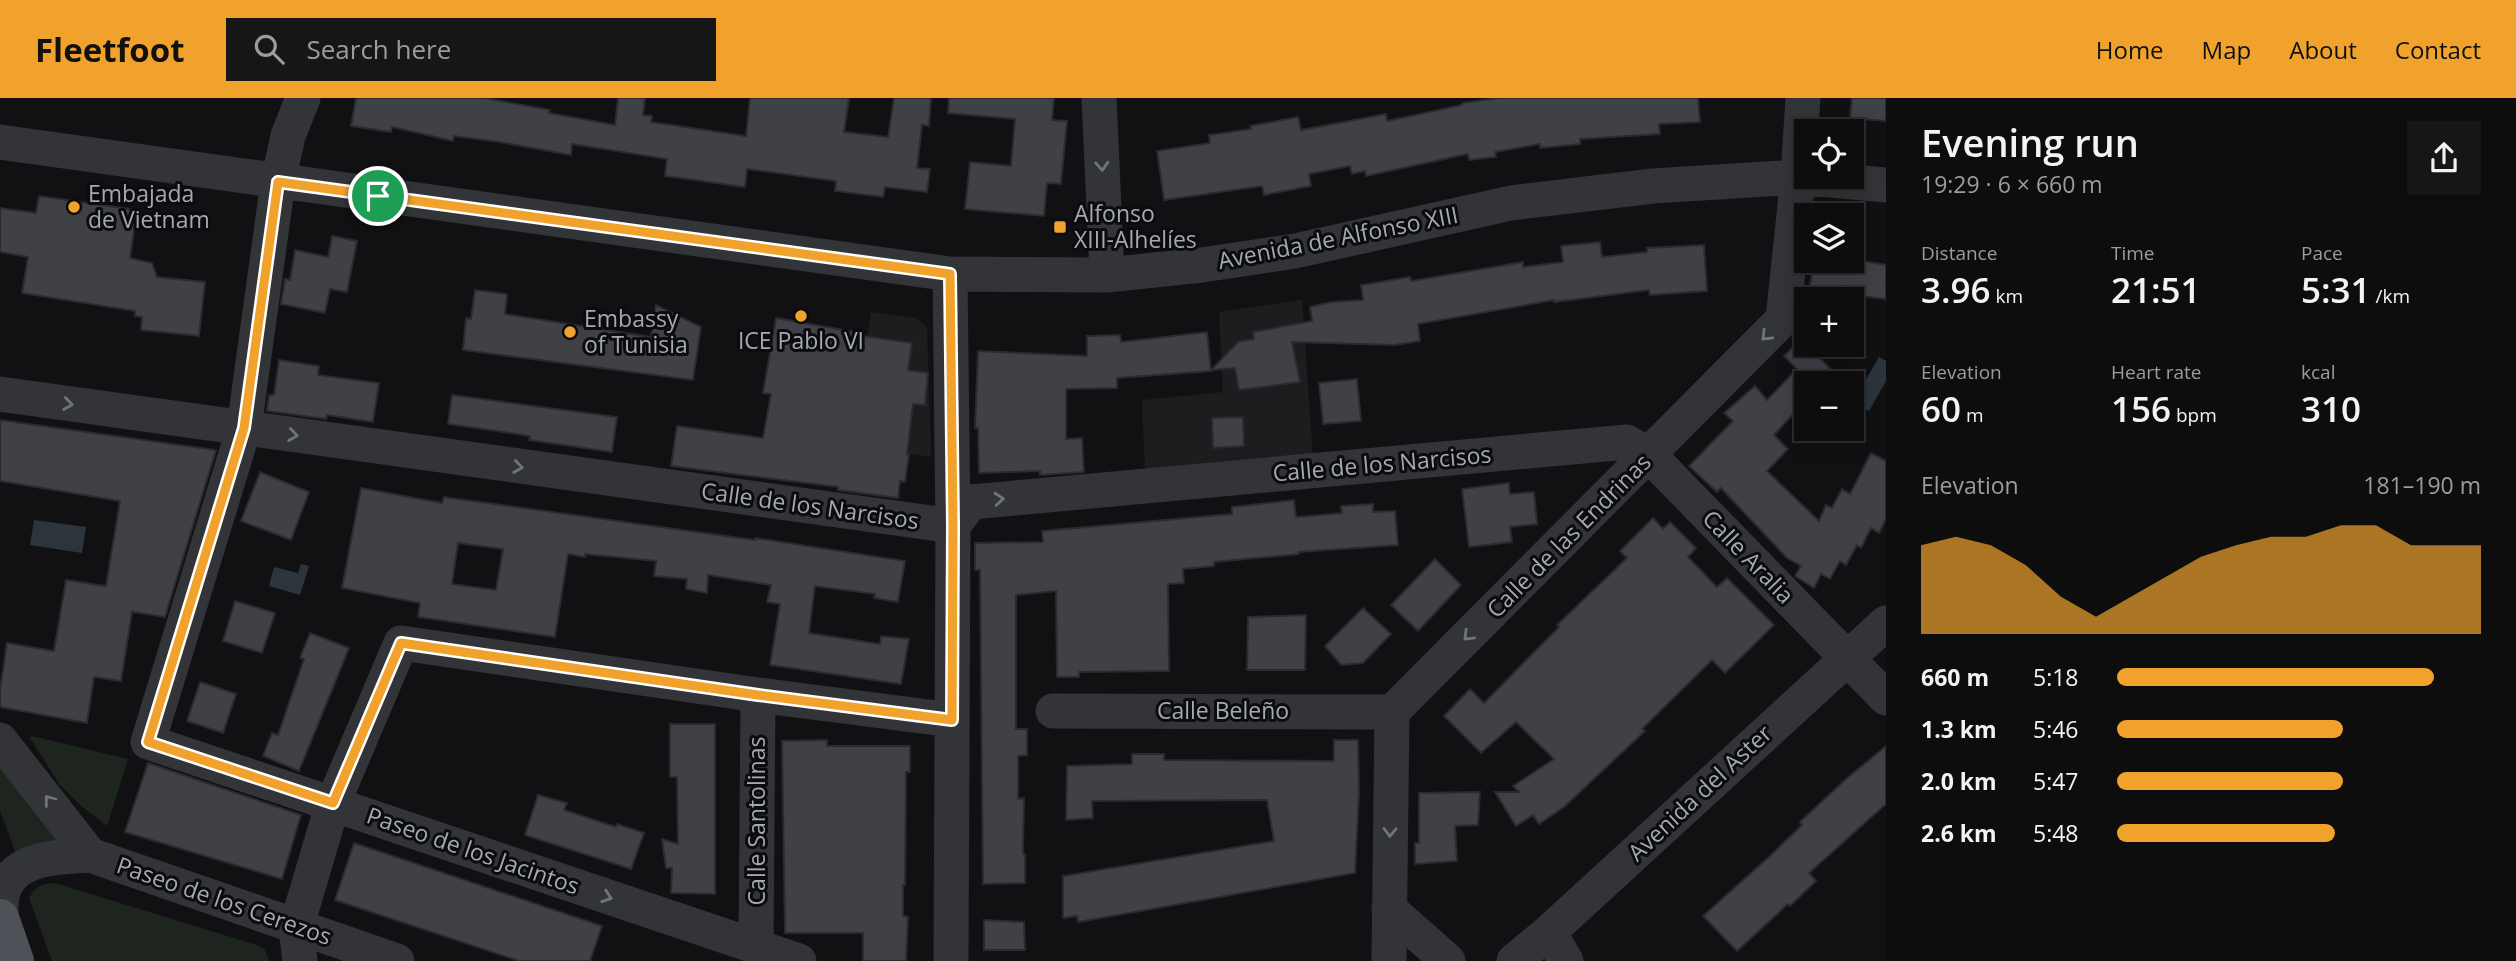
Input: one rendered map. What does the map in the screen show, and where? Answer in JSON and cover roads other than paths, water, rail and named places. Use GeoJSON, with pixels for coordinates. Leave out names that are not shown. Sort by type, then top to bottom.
{"type":"FeatureCollection","features":[{"type":"Feature","properties":{"kind":"main road"},"geometry":{"type":"LineString","coordinates":[[0,919],[15,961]]}},
{"type":"Feature","properties":{"kind":"street"},"geometry":{"type":"LineString","coordinates":[[244,428],[278,182],[288,136],[303,98]]}},
{"type":"Feature","properties":{"kind":"street"},"geometry":{"type":"LineString","coordinates":[[1099,98],[1107,275]]}},
{"type":"Feature","properties":{"kind":"street","name":"Calle de las Endrinas"},"geometry":{"type":"LineString","coordinates":[[1802,119],[1803,98]]}},
{"type":"Feature","properties":{"kind":"street","name":"Avenida de Alfonso XIII"},"geometry":{"type":"LineString","coordinates":[[0,142],[950,274],[1107,275],[1202,265],[1294,251],[1511,203],[1653,186],[1794,177]]}},
{"type":"Feature","properties":{"kind":"street","name":"Avenida de Alfonso XIII"},"geometry":{"type":"LineString","coordinates":[[1864,183],[1886,185]]}},
{"type":"Feature","properties":{"kind":"street","name":"Calle de las Endrinas"},"geometry":{"type":"LineString","coordinates":[[1392,712],[1783,319],[1797,189]]}},
{"type":"Feature","properties":{"kind":"street"},"geometry":{"type":"LineString","coordinates":[[950,274],[953,526],[951,961]]}},
{"type":"Feature","properties":{"kind":"street","name":"Calle de los Narcisos"},"geometry":{"type":"LineString","coordinates":[[0,394],[953,526],[971,502],[1627,442],[1649,456]]}},
{"type":"Feature","properties":{"kind":"street","name":"Paseo de los Jacintos"},"geometry":{"type":"LineString","coordinates":[[244,428],[148,742],[799,961]]}},
{"type":"Feature","properties":{"kind":"street","name":"Calle Aralia"},"geometry":{"type":"LineString","coordinates":[[1649,456],[1886,698]]}},
{"type":"Feature","properties":{"kind":"street","name":"Avenida del Aster"},"geometry":{"type":"LineString","coordinates":[[1514,961],[1558,946],[1847,658],[1886,623]]}},
{"type":"Feature","properties":{"kind":"street"},"geometry":{"type":"LineString","coordinates":[[298,944],[333,803],[401,643],[952,720]]}},
{"type":"Feature","properties":{"kind":"street","name":"Calle Santolinas"},"geometry":{"type":"LineString","coordinates":[[756,947],[758,695]]}},
{"type":"Feature","properties":{"kind":"street","name":"Calle Beleño"},"geometry":{"type":"LineString","coordinates":[[1053,711],[1392,712]]}},
{"type":"Feature","properties":{"kind":"street"},"geometry":{"type":"LineString","coordinates":[[1390,961],[1392,712]]}},
{"type":"Feature","properties":{"kind":"street","name":"Paseo de los Cerezos"},"geometry":{"type":"LineString","coordinates":[[0,740],[90,855]]}},
{"type":"Feature","properties":{"kind":"street","name":"Paseo de los Cerezos"},"geometry":{"type":"LineString","coordinates":[[0,919],[5,885],[15,873],[29,864],[45,859],[90,855],[298,944],[397,961]]}},
{"type":"Feature","properties":{"kind":"street"},"geometry":{"type":"LineString","coordinates":[[1389,909],[1448,961]]}},
{"type":"Feature","properties":{"kind":"place","name":"Embajada de Vietnam"},"geometry":{"type":"Point","coordinates":[74,207]}},
{"type":"Feature","properties":{"kind":"place","name":"Alfonso XIII-Alhelíes"},"geometry":{"type":"Point","coordinates":[1060,227]}},
{"type":"Feature","properties":{"kind":"place","name":"ICE Pablo VI"},"geometry":{"type":"Point","coordinates":[801,316]}},
{"type":"Feature","properties":{"kind":"place","name":"Embassy of Tunisia"},"geometry":{"type":"Point","coordinates":[570,332]}}]}
